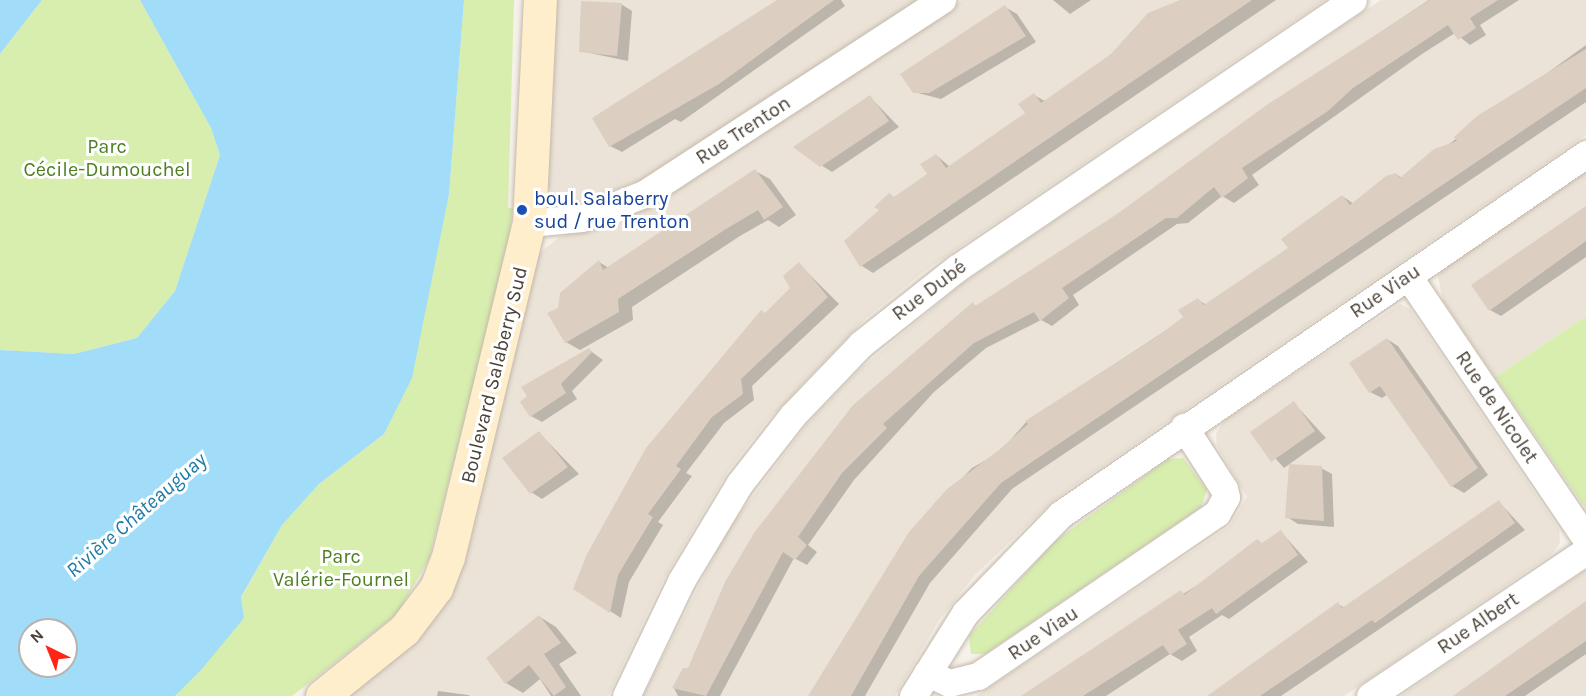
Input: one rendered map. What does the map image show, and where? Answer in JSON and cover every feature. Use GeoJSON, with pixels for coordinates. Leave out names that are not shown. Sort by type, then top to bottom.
{"type":"FeatureCollection","features":[{"type":"Feature","properties":{"kind":"street","name":"Boulevard Salaberry Sud"},"geometry":{"type":"LineString","coordinates":[[322,696],[404,630],[442,575],[529,223],[540,0]]}},
{"type":"Feature","properties":{"kind":"street","name":"Rue Trenton"},"geometry":{"type":"LineString","coordinates":[[529,223],[582,218],[644,194],[942,0]]}},
{"type":"Feature","properties":{"kind":"street","name":"Rue Dubé"},"geometry":{"type":"LineString","coordinates":[[626,696],[681,581],[740,483],[793,415],[861,344],[957,268],[1353,0]]}},
{"type":"Feature","properties":{"kind":"street","name":"Rue Viau"},"geometry":{"type":"LineString","coordinates":[[913,696],[965,613],[1043,529],[1184,427],[1586,154]]}},
{"type":"Feature","properties":{"kind":"street","name":"Rue de Nicolet"},"geometry":{"type":"LineString","coordinates":[[1408,276],[1586,539]]}},
{"type":"Feature","properties":{"kind":"street","name":"Rue Viau"},"geometry":{"type":"LineString","coordinates":[[927,673],[949,683],[978,676],[1217,513],[1226,497],[1224,489],[1184,427]]}},
{"type":"Feature","properties":{"kind":"street","name":"Rue Albert"},"geometry":{"type":"LineString","coordinates":[[1370,696],[1586,551]]}},
{"type":"Feature","properties":{"kind":"shaded area"},"geometry":{"type":"Polygon","coordinates":[[[547,0],[926,0],[662,172],[568,207],[556,201],[543,176],[547,0]]]}},
{"type":"Feature","properties":{"kind":"shaded area"},"geometry":{"type":"Polygon","coordinates":[[[962,0],[1325,0],[926,270],[865,319],[767,421],[728,471],[663,580],[608,696],[337,696],[402,645],[529,268],[540,253],[558,238],[677,189],[962,0]]]}},
{"type":"Feature","properties":{"kind":"shaded area"},"geometry":{"type":"Polygon","coordinates":[[[1381,0],[1586,0],[1586,135],[1056,498],[975,575],[939,620],[895,696],[643,696],[727,531],[807,424],[859,370],[963,283],[1381,0]]]}},
{"type":"Feature","properties":{"kind":"shaded area"},"geometry":{"type":"Polygon","coordinates":[[[1586,171],[1586,316],[1495,377],[1443,301],[1438,276],[1449,262],[1586,171]]]}},
{"type":"Feature","properties":{"kind":"shaded area"},"geometry":{"type":"Polygon","coordinates":[[[1400,304],[1410,309],[1559,529],[1560,543],[1552,554],[1344,696],[976,696],[1230,526],[1247,497],[1217,446],[1216,434],[1225,420],[1400,304]]]}},
{"type":"Feature","properties":{"kind":"shaded area"},"geometry":{"type":"Polygon","coordinates":[[[1586,570],[1586,696],[1401,696],[1586,570]]]}},
{"type":"Feature","properties":{"kind":"green space","name":"Parc Cécile-Dumouchel"},"geometry":{"type":"Polygon","coordinates":[[[42,0],[140,0],[211,128],[220,155],[175,291],[137,338],[74,354],[0,350],[0,54],[42,0]]]}},
{"type":"Feature","properties":{"kind":"green space","name":"Parc Valérie-Fournel"},"geometry":{"type":"Polygon","coordinates":[[[464,0],[514,0],[508,208],[513,208],[507,253],[429,559],[397,614],[292,696],[175,696],[244,618],[241,598],[282,525],[319,484],[384,434],[449,194],[464,0]]]}},
{"type":"Feature","properties":{"kind":"green space"},"geometry":{"type":"Polygon","coordinates":[[[1586,316],[1586,509],[1495,377],[1586,316]]]}},
{"type":"Feature","properties":{"kind":"green space"},"geometry":{"type":"Polygon","coordinates":[[[1183,458],[1207,490],[1201,507],[985,654],[971,654],[969,636],[1055,541],[1168,459],[1183,458]]]}},
{"type":"Feature","properties":{"kind":"water"},"geometry":{"type":"Polygon","coordinates":[[[0,0],[42,0],[0,54],[0,0]]]}},
{"type":"Feature","properties":{"kind":"water","name":"Rivière Châteauguay"},"geometry":{"type":"Polygon","coordinates":[[[140,0],[464,0],[449,194],[412,378],[384,434],[319,484],[282,525],[241,597],[244,618],[201,670],[175,696],[0,696],[0,350],[74,354],[137,338],[175,291],[220,155],[211,128],[140,0]]]}},
{"type":"Feature","properties":{"kind":"building"},"geometry":{"type":"Polygon","coordinates":[[[777,0],[834,0],[719,84],[609,147],[592,118],[777,0]]]}},
{"type":"Feature","properties":{"kind":"building"},"geometry":{"type":"Polygon","coordinates":[[[1180,0],[1252,0],[860,267],[844,241],[879,210],[874,207],[889,193],[894,197],[927,174],[920,164],[936,154],[946,168],[1025,113],[1018,104],[1034,93],[1041,103],[1111,54],[1148,13],[1180,0]]]}},
{"type":"Feature","properties":{"kind":"building"},"geometry":{"type":"Polygon","coordinates":[[[1430,0],[1498,0],[1470,18],[1476,28],[1458,40],[1448,25],[1353,88],[1328,111],[1242,168],[1248,178],[1222,198],[1214,187],[1177,218],[1166,218],[1062,288],[1069,298],[1040,321],[1034,312],[974,343],[883,424],[887,428],[842,473],[798,537],[807,545],[795,560],[783,552],[706,696],[672,688],[683,668],[688,668],[725,582],[754,533],[853,405],[973,302],[975,306],[1117,214],[1268,104],[1430,0]]]}},
{"type":"Feature","properties":{"kind":"building"},"geometry":{"type":"Polygon","coordinates":[[[581,1],[622,3],[617,56],[579,52],[581,1]]]}},
{"type":"Feature","properties":{"kind":"building"},"geometry":{"type":"Polygon","coordinates":[[[1005,5],[1026,36],[929,93],[913,93],[900,74],[1005,5]]]}},
{"type":"Feature","properties":{"kind":"building"},"geometry":{"type":"Polygon","coordinates":[[[1586,49],[1586,88],[1001,483],[919,576],[851,696],[808,696],[909,532],[947,489],[999,450],[1028,424],[1025,421],[1155,338],[1183,317],[1178,310],[1198,298],[1204,305],[1288,248],[1281,239],[1342,195],[1350,205],[1386,176],[1396,173],[1400,178],[1434,149],[1457,141],[1454,137],[1477,116],[1586,49]]]}},
{"type":"Feature","properties":{"kind":"building"},"geometry":{"type":"Polygon","coordinates":[[[870,95],[889,121],[820,167],[793,147],[870,95]]]}},
{"type":"Feature","properties":{"kind":"building"},"geometry":{"type":"Polygon","coordinates":[[[755,169],[783,207],[764,220],[758,210],[726,229],[618,299],[619,312],[565,343],[547,313],[558,308],[560,293],[599,260],[603,270],[755,169]]]}},
{"type":"Feature","properties":{"kind":"building"},"geometry":{"type":"Polygon","coordinates":[[[1586,206],[1586,241],[1489,311],[1471,285],[1586,206]]]}},
{"type":"Feature","properties":{"kind":"building"},"geometry":{"type":"Polygon","coordinates":[[[799,262],[828,297],[741,379],[743,394],[712,417],[676,466],[681,469],[648,514],[653,517],[618,575],[610,613],[573,589],[587,554],[646,448],[761,310],[765,313],[790,288],[783,276],[799,262]]]}},
{"type":"Feature","properties":{"kind":"building"},"geometry":{"type":"Polygon","coordinates":[[[1387,338],[1478,468],[1451,487],[1380,386],[1369,393],[1349,363],[1387,338]]]}},
{"type":"Feature","properties":{"kind":"building"},"geometry":{"type":"Polygon","coordinates":[[[589,348],[592,352],[561,384],[566,393],[530,417],[520,402],[527,396],[521,387],[589,348]]]}},
{"type":"Feature","properties":{"kind":"building"},"geometry":{"type":"Polygon","coordinates":[[[1294,401],[1315,431],[1271,462],[1250,432],[1294,401]]]}},
{"type":"Feature","properties":{"kind":"building"},"geometry":{"type":"Polygon","coordinates":[[[539,431],[568,467],[530,494],[502,458],[539,431]]]}},
{"type":"Feature","properties":{"kind":"building"},"geometry":{"type":"Polygon","coordinates":[[[1289,464],[1322,466],[1324,521],[1285,518],[1289,464]]]}},
{"type":"Feature","properties":{"kind":"building"},"geometry":{"type":"Polygon","coordinates":[[[1499,500],[1515,523],[1375,623],[1372,620],[1260,696],[1207,696],[1338,602],[1342,608],[1499,500]]]}},
{"type":"Feature","properties":{"kind":"building"},"geometry":{"type":"Polygon","coordinates":[[[1281,530],[1298,555],[1216,614],[1212,608],[1178,630],[1187,644],[1170,655],[1163,645],[1083,696],[1021,696],[1181,590],[1184,595],[1257,539],[1262,543],[1281,530]]]}},
{"type":"Feature","properties":{"kind":"building"},"geometry":{"type":"Polygon","coordinates":[[[1586,601],[1586,641],[1505,696],[1453,696],[1586,601]]]}},
{"type":"Feature","properties":{"kind":"building"},"geometry":{"type":"Polygon","coordinates":[[[539,615],[561,643],[544,654],[566,687],[554,696],[529,665],[505,684],[486,658],[539,615]]]}},
{"type":"Feature","properties":{"kind":"place","name":"boul. Salaberry sud / rue Trenton"},"geometry":{"type":"Point","coordinates":[522,210]}}]}
